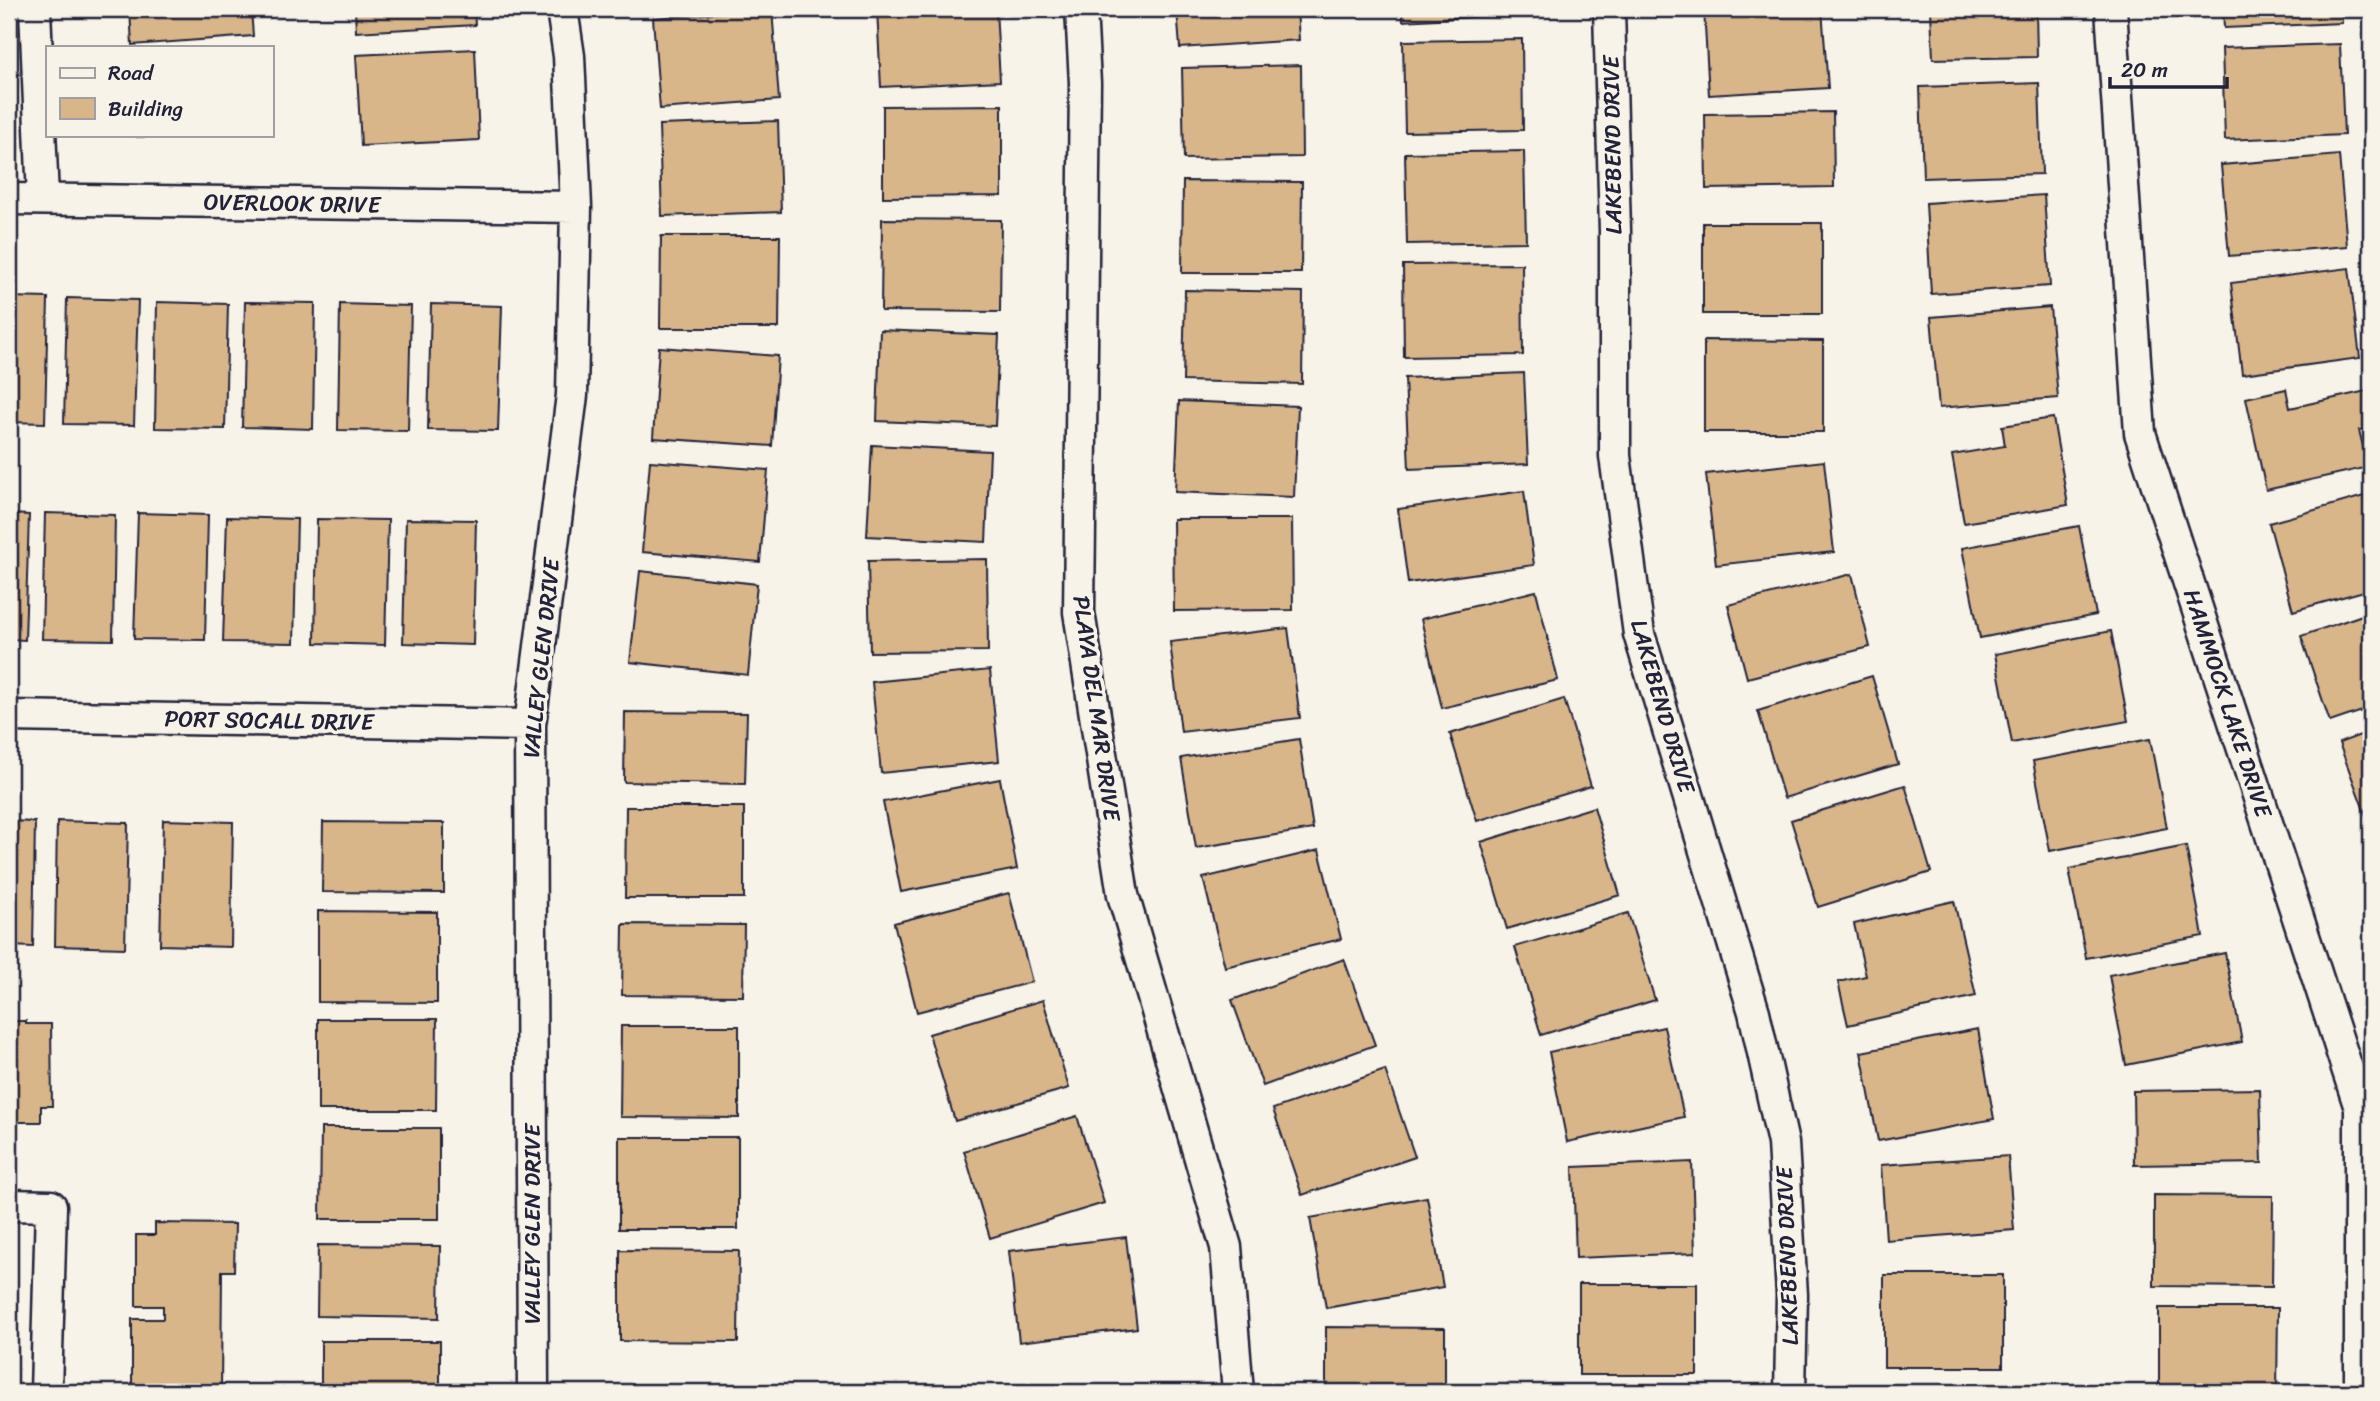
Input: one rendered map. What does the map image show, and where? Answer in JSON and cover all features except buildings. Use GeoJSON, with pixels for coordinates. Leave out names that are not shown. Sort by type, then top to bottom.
{"type":"FeatureCollection","features":[{"type":"Feature","properties":{"kind":"street"},"geometry":{"type":"LineString","coordinates":[[35,9],[43,199]]}},
{"type":"Feature","properties":{"kind":"street","name":"VALLEY GLEN DRIVE"},"geometry":{"type":"LineString","coordinates":[[533,1392],[530,725],[572,395],[576,207],[569,56],[562,9]]}},
{"type":"Feature","properties":{"kind":"street","name":"PLAYA DEL MAR DRIVE"},"geometry":{"type":"LineString","coordinates":[[1081,9],[1085,83],[1079,612],[1123,895],[1226,1247],[1238,1392]]}},
{"type":"Feature","properties":{"kind":"street","name":"LAKEBEND DRIVE"},"geometry":{"type":"LineString","coordinates":[[1609,9],[1615,231],[1616,470],[1639,634],[1754,1012],[1783,1143],[1792,1294],[1790,1392]]}},
{"type":"Feature","properties":{"kind":"street","name":"HAMMOCK LAKE DRIVE"},"geometry":{"type":"LineString","coordinates":[[2111,9],[2140,433],[2360,1108],[2360,1392]]}},
{"type":"Feature","properties":{"kind":"street","name":"OVERLOOK DRIVE"},"geometry":{"type":"LineString","coordinates":[[9,199],[576,207]]}},
{"type":"Feature","properties":{"kind":"street","name":"PORT SOCALL DRIVE"},"geometry":{"type":"LineString","coordinates":[[9,716],[530,725]]}},
{"type":"Feature","properties":{"kind":"street"},"geometry":{"type":"LineString","coordinates":[[9,1205],[51,1206],[46,1392]]}}]}
